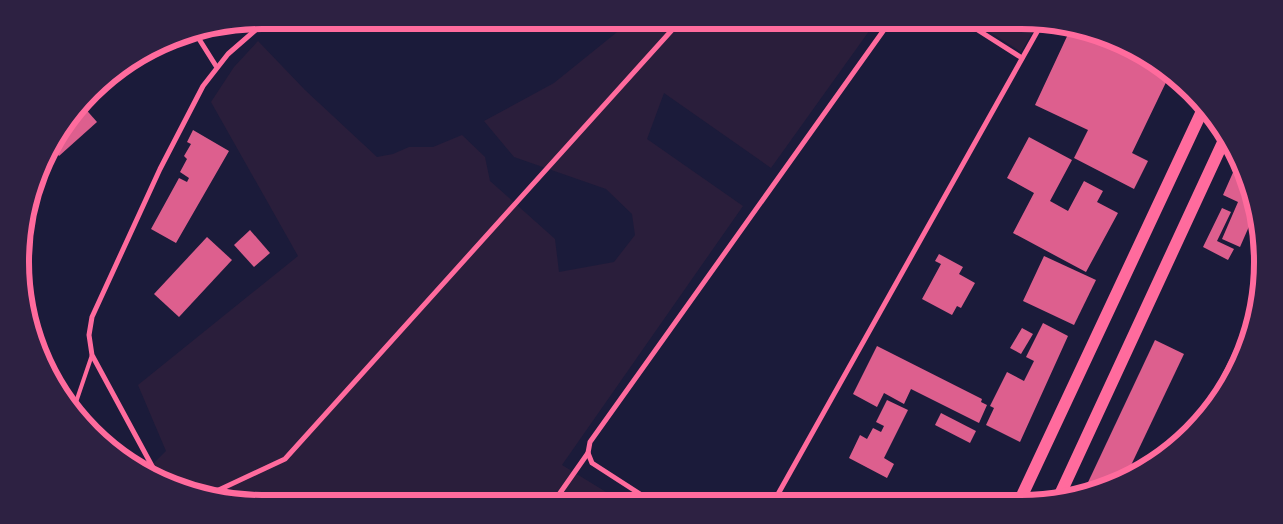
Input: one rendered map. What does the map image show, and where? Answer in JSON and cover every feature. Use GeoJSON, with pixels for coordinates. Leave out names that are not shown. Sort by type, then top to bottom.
{"type":"FeatureCollection","features":[{"type":"Feature","properties":{"kind":"main road"},"geometry":{"type":"LineString","coordinates":[[1022,495],[1200,113]]}},
{"type":"Feature","properties":{"kind":"main road"},"geometry":{"type":"LineString","coordinates":[[1061,492],[1222,144]]}},
{"type":"Feature","properties":{"kind":"street"},"geometry":{"type":"LineString","coordinates":[[153,468],[92,355],[90,335],[92,317],[198,94],[216,66],[238,43],[256,29]]}},
{"type":"Feature","properties":{"kind":"street"},"geometry":{"type":"LineString","coordinates":[[216,491],[285,459],[672,29]]}},
{"type":"Feature","properties":{"kind":"street"},"geometry":{"type":"LineString","coordinates":[[559,495],[588,453],[590,442],[885,29]]}},
{"type":"Feature","properties":{"kind":"street"},"geometry":{"type":"LineString","coordinates":[[976,29],[1022,58]]}},
{"type":"Feature","properties":{"kind":"street"},"geometry":{"type":"LineString","coordinates":[[777,495],[1039,29]]}},
{"type":"Feature","properties":{"kind":"street"},"geometry":{"type":"LineString","coordinates":[[198,38],[216,66]]}},
{"type":"Feature","properties":{"kind":"street"},"geometry":{"type":"LineString","coordinates":[[588,453],[592,463],[642,495]]}},
{"type":"Feature","properties":{"kind":"lane"},"geometry":{"type":"LineString","coordinates":[[76,402],[92,355]]}},
{"type":"Feature","properties":{"kind":"shaded area"},"geometry":{"type":"Polygon","coordinates":[[[621,29],[871,29],[771,168],[664,93],[647,139],[743,206],[562,465],[611,495],[247,495],[216,491],[187,483],[150,467],[166,451],[138,385],[298,256],[211,102],[234,67],[258,41],[305,90],[377,157],[393,154],[409,147],[433,147],[462,135],[485,157],[490,181],[555,239],[559,272],[614,262],[635,235],[632,214],[606,189],[514,157],[484,121],[554,83],[621,29]]]}},
{"type":"Feature","properties":{"kind":"shaded area"},"geometry":{"type":"Polygon","coordinates":[[[985,29],[1034,29],[1021,52],[985,29]]]}},
{"type":"Feature","properties":{"kind":"building"},"geometry":{"type":"Polygon","coordinates":[[[1068,33],[1124,53],[1151,68],[1167,80],[1132,153],[1148,161],[1134,189],[1074,158],[1088,130],[1035,105],[1068,33]]]}},
{"type":"Feature","properties":{"kind":"building"},"geometry":{"type":"Polygon","coordinates":[[[86,109],[97,122],[59,156],[56,153],[60,145],[86,109]]]}},
{"type":"Feature","properties":{"kind":"building"},"geometry":{"type":"Polygon","coordinates":[[[193,130],[229,151],[176,243],[151,229],[179,178],[187,182],[189,178],[180,172],[187,159],[184,156],[191,144],[187,142],[193,130]]]}},
{"type":"Feature","properties":{"kind":"building"},"geometry":{"type":"Polygon","coordinates":[[[1029,137],[1072,160],[1050,201],[1068,211],[1084,181],[1103,191],[1097,202],[1118,213],[1086,272],[1013,233],[1034,193],[1007,178],[1029,137]]]}},
{"type":"Feature","properties":{"kind":"building"},"geometry":{"type":"Polygon","coordinates":[[[1234,169],[1242,187],[1251,222],[1240,247],[1222,239],[1238,202],[1223,195],[1234,169]]]}},
{"type":"Feature","properties":{"kind":"building"},"geometry":{"type":"Polygon","coordinates":[[[1222,208],[1231,212],[1217,241],[1234,249],[1228,260],[1203,247],[1222,208]]]}},
{"type":"Feature","properties":{"kind":"building"},"geometry":{"type":"Polygon","coordinates":[[[250,230],[270,253],[254,267],[234,245],[250,230]]]}},
{"type":"Feature","properties":{"kind":"building"},"geometry":{"type":"Polygon","coordinates":[[[207,237],[232,260],[179,317],[154,294],[207,237]]]}},
{"type":"Feature","properties":{"kind":"building"},"geometry":{"type":"Polygon","coordinates":[[[939,254],[963,267],[959,274],[975,283],[961,308],[957,306],[952,315],[922,299],[941,264],[935,261],[939,254]]]}},
{"type":"Feature","properties":{"kind":"building"},"geometry":{"type":"Polygon","coordinates":[[[1044,256],[1096,280],[1074,325],[1023,301],[1044,256]]]}},
{"type":"Feature","properties":{"kind":"building"},"geometry":{"type":"Polygon","coordinates":[[[1043,323],[1068,336],[1020,442],[986,425],[994,408],[990,406],[1007,372],[1024,381],[1034,361],[1026,357],[1043,323]]]}},
{"type":"Feature","properties":{"kind":"building"},"geometry":{"type":"Polygon","coordinates":[[[1022,328],[1033,334],[1021,354],[1010,348],[1022,328]]]}},
{"type":"Feature","properties":{"kind":"building"},"geometry":{"type":"Polygon","coordinates":[[[1155,340],[1184,354],[1130,468],[1087,486],[1155,340]]]}},
{"type":"Feature","properties":{"kind":"building"},"geometry":{"type":"Polygon","coordinates":[[[877,346],[982,399],[981,402],[987,405],[979,423],[911,389],[904,404],[884,393],[877,407],[853,394],[877,346]]]}},
{"type":"Feature","properties":{"kind":"building"},"geometry":{"type":"Polygon","coordinates":[[[887,400],[908,410],[884,458],[894,464],[887,478],[849,458],[860,435],[867,439],[873,428],[881,432],[884,426],[876,422],[887,400]]]}},
{"type":"Feature","properties":{"kind":"building"},"geometry":{"type":"Polygon","coordinates":[[[941,413],[976,431],[970,443],[935,425],[941,413]]]}},
{"type":"Feature","properties":{"kind":"railway"},"geometry":{"type":"LineString","coordinates":[[1219,386],[1237,349]]}}]}
